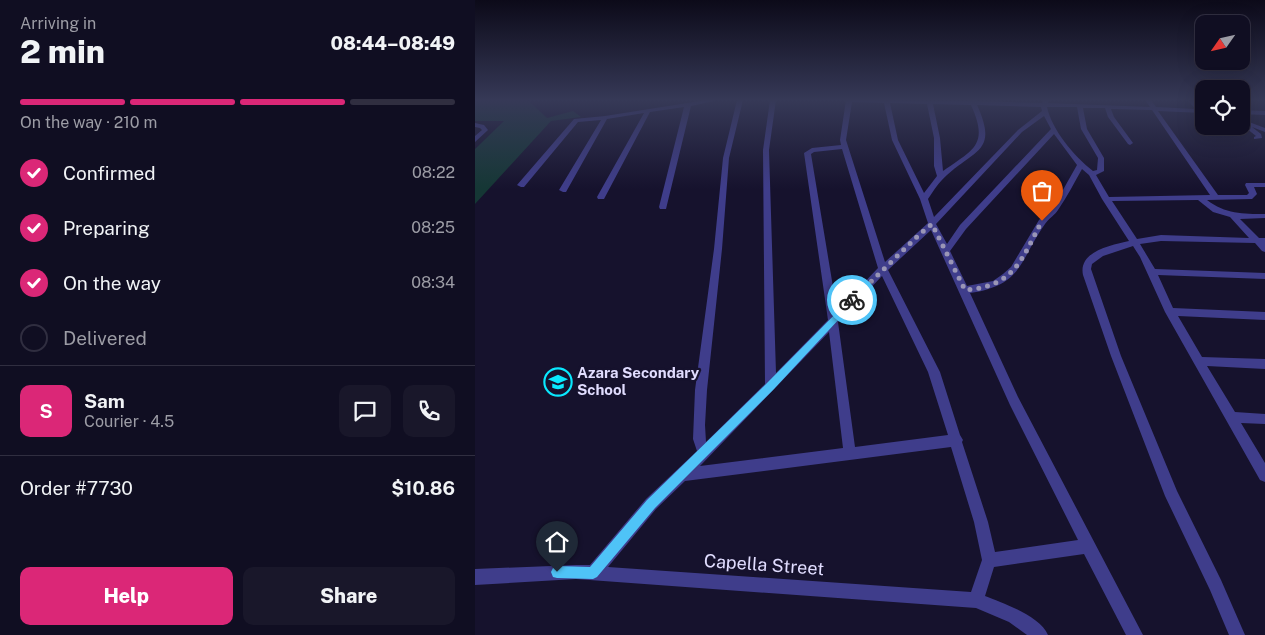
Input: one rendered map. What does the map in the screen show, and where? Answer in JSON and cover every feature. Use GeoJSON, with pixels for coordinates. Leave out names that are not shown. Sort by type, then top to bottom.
{"type":"FeatureCollection","features":[{"type":"Feature","properties":{"kind":"street"},"geometry":{"type":"LineString","coordinates":[[475,140],[484,130]]}},
{"type":"Feature","properties":{"kind":"street"},"geometry":{"type":"LineString","coordinates":[[521,185],[567,130]]}},
{"type":"Feature","properties":{"kind":"street"},"geometry":{"type":"LineString","coordinates":[[563,190],[598,130]]}},
{"type":"Feature","properties":{"kind":"street"},"geometry":{"type":"LineString","coordinates":[[601,197],[638,130]]}},
{"type":"Feature","properties":{"kind":"street"},"geometry":{"type":"LineString","coordinates":[[663,207],[682,130]]}},
{"type":"Feature","properties":{"kind":"street"},"geometry":{"type":"LineString","coordinates":[[703,453],[699,439],[701,390],[718,249],[726,158],[733,130]]}},
{"type":"Feature","properties":{"kind":"street"},"geometry":{"type":"LineString","coordinates":[[769,130],[766,150],[771,386]]}},
{"type":"Feature","properties":{"kind":"street"},"geometry":{"type":"LineString","coordinates":[[844,130],[845,147],[883,269],[928,358],[957,440],[981,522],[989,560],[975,600]]}},
{"type":"Feature","properties":{"kind":"street"},"geometry":{"type":"LineString","coordinates":[[893,130],[895,140],[924,199],[932,224],[965,290],[1014,401],[1135,635]]}},
{"type":"Feature","properties":{"kind":"street"},"geometry":{"type":"LineString","coordinates":[[935,130],[938,166],[941,177]]}},
{"type":"Feature","properties":{"kind":"street"},"geometry":{"type":"LineString","coordinates":[[924,199],[941,177],[972,152],[980,143],[983,134],[982,130]]}},
{"type":"Feature","properties":{"kind":"street"},"geometry":{"type":"LineString","coordinates":[[593,573],[651,504],[771,386],[833,319],[883,269],[932,224],[1021,130]]}},
{"type":"Feature","properties":{"kind":"street"},"geometry":{"type":"LineString","coordinates":[[946,251],[963,227],[1054,130],[1081,165],[1092,174],[1136,244],[1153,272],[1170,312],[1265,475]]}},
{"type":"Feature","properties":{"kind":"street"},"geometry":{"type":"LineString","coordinates":[[1083,130],[1101,158],[1100,170],[1092,174]]}},
{"type":"Feature","properties":{"kind":"street"},"geometry":{"type":"LineString","coordinates":[[1120,130],[1130,143]]}},
{"type":"Feature","properties":{"kind":"street"},"geometry":{"type":"LineString","coordinates":[[1169,130],[1216,198]]}},
{"type":"Feature","properties":{"kind":"street"},"geometry":{"type":"LineString","coordinates":[[1252,130],[1260,137],[1256,138]]}},
{"type":"Feature","properties":{"kind":"street"},"geometry":{"type":"LineString","coordinates":[[845,147],[812,150],[807,153],[833,319],[850,453]]}},
{"type":"Feature","properties":{"kind":"street"},"geometry":{"type":"LineString","coordinates":[[965,290],[991,286],[1008,276],[1015,269],[1042,221],[1054,211],[1081,165]]}},
{"type":"Feature","properties":{"kind":"street"},"geometry":{"type":"LineString","coordinates":[[1106,199],[1250,197],[1253,194],[1249,185],[1265,185]]}},
{"type":"Feature","properties":{"kind":"street"},"geometry":{"type":"LineString","coordinates":[[1201,199],[1215,209],[1234,217],[1263,244]]}},
{"type":"Feature","properties":{"kind":"street"},"geometry":{"type":"LineString","coordinates":[[1234,217],[1265,216]]}},
{"type":"Feature","properties":{"kind":"street"},"geometry":{"type":"LineString","coordinates":[[1237,635],[1216,585],[1172,496],[1115,356],[1087,275],[1089,262],[1092,258],[1145,240],[1161,238],[1263,244]]}},
{"type":"Feature","properties":{"kind":"street"},"geometry":{"type":"LineString","coordinates":[[1153,272],[1265,276]]}},
{"type":"Feature","properties":{"kind":"street"},"geometry":{"type":"LineString","coordinates":[[1170,312],[1265,316]]}},
{"type":"Feature","properties":{"kind":"street"},"geometry":{"type":"LineString","coordinates":[[1199,361],[1265,364]]}},
{"type":"Feature","properties":{"kind":"street"},"geometry":{"type":"LineString","coordinates":[[1231,417],[1265,419]]}},
{"type":"Feature","properties":{"kind":"street"},"geometry":{"type":"LineString","coordinates":[[682,475],[957,440]]}},
{"type":"Feature","properties":{"kind":"street"},"geometry":{"type":"LineString","coordinates":[[989,560],[1088,546]]}},
{"type":"Feature","properties":{"kind":"street","name":"Capella Street"},"geometry":{"type":"LineString","coordinates":[[475,577],[557,572],[593,573],[975,600],[1015,616],[1041,635]]}},
{"type":"Feature","properties":{"kind":"green space"},"geometry":{"type":"Polygon","coordinates":[[[495,130],[543,130],[475,204],[475,149],[495,130]]]}},
{"type":"Feature","properties":{"kind":"way so far"},"geometry":{"type":"LineString","coordinates":[[852,300],[932,224],[965,290],[991,286],[1008,276],[1015,269],[1042,221]]}},
{"type":"Feature","properties":{"kind":"place","name":"Azara Secondary School"},"geometry":{"type":"Point","coordinates":[558,382]}},
{"type":"Feature","properties":{"kind":"route"},"geometry":{"type":"LineString","coordinates":[[557,572],[593,573],[651,504],[771,386],[852,300]]}}]}
